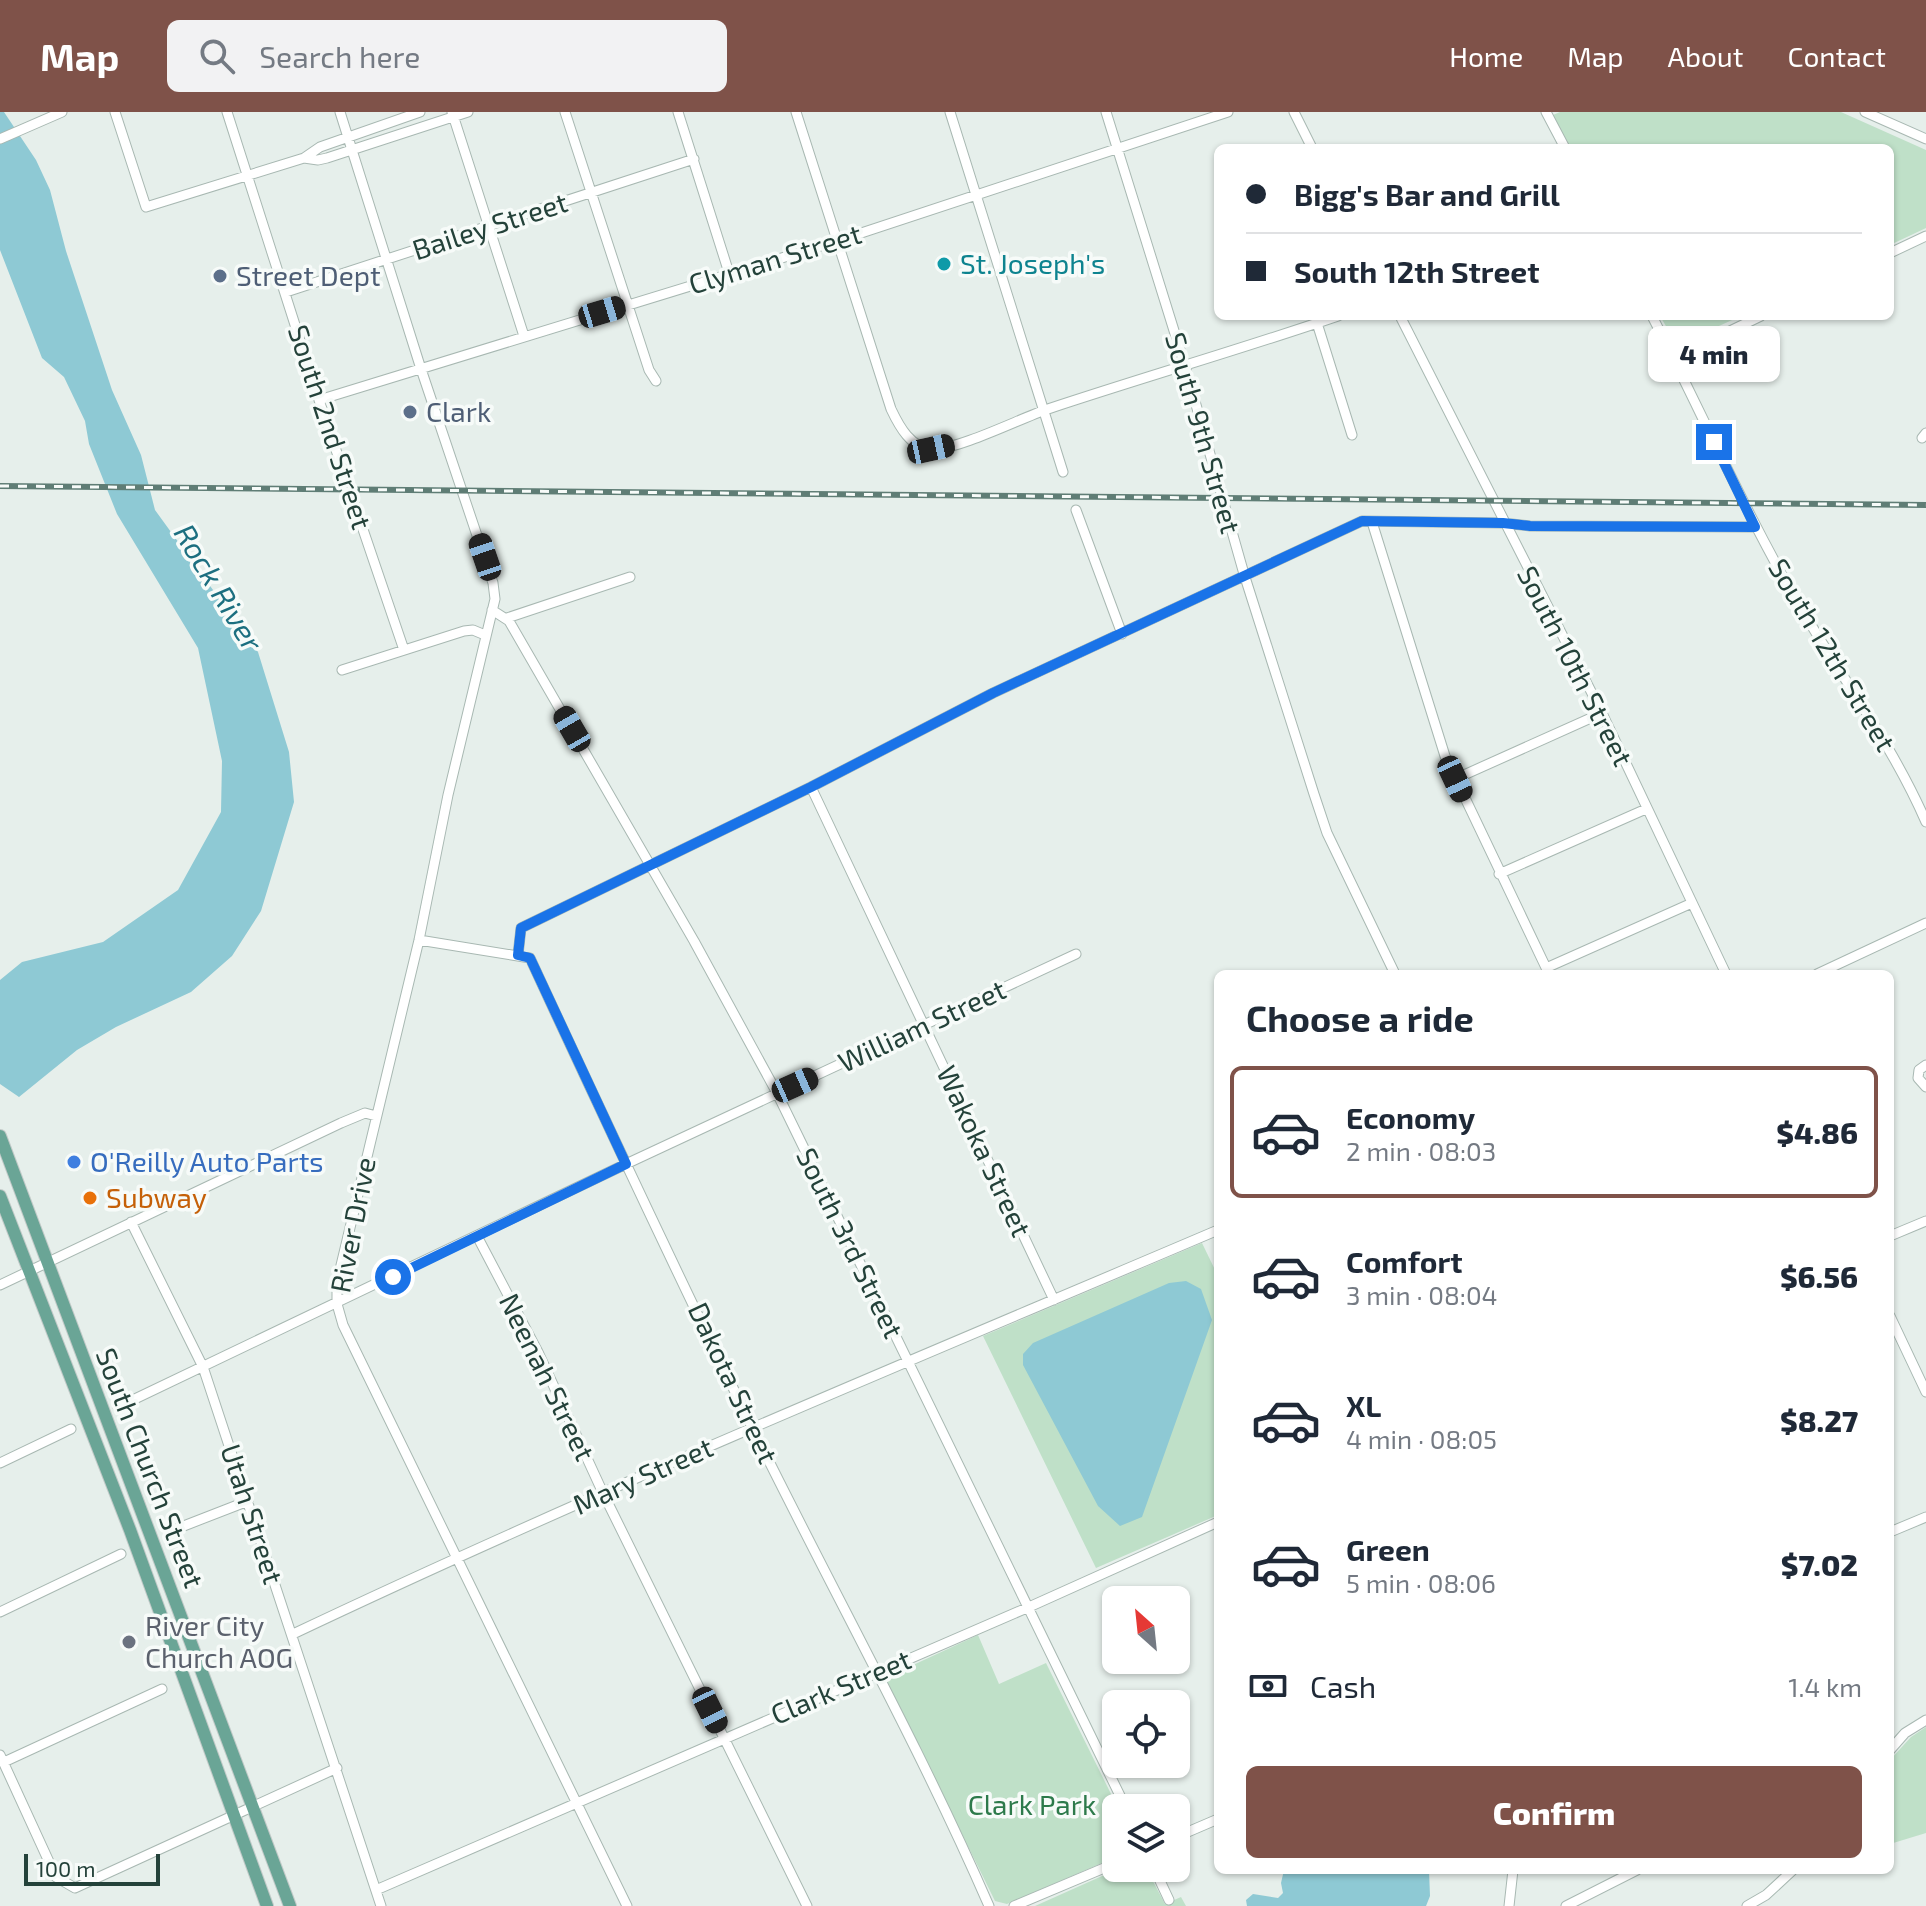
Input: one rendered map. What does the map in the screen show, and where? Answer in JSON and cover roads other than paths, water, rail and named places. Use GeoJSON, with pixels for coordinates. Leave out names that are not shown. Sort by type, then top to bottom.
{"type":"FeatureCollection","features":[{"type":"Feature","properties":{"kind":"main road","name":"South Church Street"},"geometry":{"type":"LineString","coordinates":[[0,1136],[290,1906]]}},
{"type":"Feature","properties":{"kind":"main road","name":"South Church Street"},"geometry":{"type":"LineString","coordinates":[[0,1196],[130,1530],[267,1906]]}},
{"type":"Feature","properties":{"kind":"street"},"geometry":{"type":"LineString","coordinates":[[0,139],[62,112]]}},
{"type":"Feature","properties":{"kind":"street"},"geometry":{"type":"LineString","coordinates":[[115,112],[146,207],[304,158],[320,147],[420,112]]}},
{"type":"Feature","properties":{"kind":"street","name":"South 2nd Street"},"geometry":{"type":"LineString","coordinates":[[227,112],[319,400],[404,650]]}},
{"type":"Feature","properties":{"kind":"street"},"geometry":{"type":"LineString","coordinates":[[340,112],[493,583],[495,599],[492,610],[507,618],[630,577]]}},
{"type":"Feature","properties":{"kind":"street"},"geometry":{"type":"LineString","coordinates":[[304,158],[318,160],[453,114],[468,112]]}},
{"type":"Feature","properties":{"kind":"street"},"geometry":{"type":"LineString","coordinates":[[565,112],[649,370],[656,381]]}},
{"type":"Feature","properties":{"kind":"street"},"geometry":{"type":"LineString","coordinates":[[678,112],[729,273]]}},
{"type":"Feature","properties":{"kind":"street"},"geometry":{"type":"LineString","coordinates":[[796,112],[891,409],[903,433],[917,444],[931,449],[953,445],[1045,410],[1326,320]]}},
{"type":"Feature","properties":{"kind":"street"},"geometry":{"type":"LineString","coordinates":[[950,112],[1063,472]]}},
{"type":"Feature","properties":{"kind":"street","name":"South 9th Street"},"geometry":{"type":"LineString","coordinates":[[1106,112],[1185,366],[1244,574],[1327,833],[1393,970]]}},
{"type":"Feature","properties":{"kind":"street","name":"Clyman Street"},"geometry":{"type":"LineString","coordinates":[[319,400],[837,241],[1228,112]]}},
{"type":"Feature","properties":{"kind":"street"},"geometry":{"type":"LineString","coordinates":[[1294,112],[1310,144]]}},
{"type":"Feature","properties":{"kind":"street"},"geometry":{"type":"LineString","coordinates":[[1546,112],[1563,144]]}},
{"type":"Feature","properties":{"kind":"street"},"geometry":{"type":"LineString","coordinates":[[1865,112],[1926,139]]}},
{"type":"Feature","properties":{"kind":"street"},"geometry":{"type":"LineString","coordinates":[[453,114],[524,336]]}},
{"type":"Feature","properties":{"kind":"street","name":"Bailey Street"},"geometry":{"type":"LineString","coordinates":[[286,292],[694,159]]}},
{"type":"Feature","properties":{"kind":"street"},"geometry":{"type":"LineString","coordinates":[[1894,251],[1926,236]]}},
{"type":"Feature","properties":{"kind":"street","name":"South 10th Street"},"geometry":{"type":"LineString","coordinates":[[1402,320],[1602,713],[1724,970]]}},
{"type":"Feature","properties":{"kind":"street","name":"South 12th Street"},"geometry":{"type":"LineString","coordinates":[[1654,320],[1755,527],[1800,608],[1883,737],[1926,822]]}},
{"type":"Feature","properties":{"kind":"street"},"geometry":{"type":"LineString","coordinates":[[1674,358],[1753,320]]}},
{"type":"Feature","properties":{"kind":"street"},"geometry":{"type":"LineString","coordinates":[[1317,323],[1352,435]]}},
{"type":"Feature","properties":{"kind":"street"},"geometry":{"type":"LineString","coordinates":[[1076,510],[1122,634]]}},
{"type":"Feature","properties":{"kind":"street"},"geometry":{"type":"LineString","coordinates":[[419,940],[518,955],[521,928],[811,787],[993,693],[1362,521],[1530,526],[1755,527]]}},
{"type":"Feature","properties":{"kind":"street"},"geometry":{"type":"LineString","coordinates":[[1372,522],[1455,779],[1547,970]]}},
{"type":"Feature","properties":{"kind":"street","name":"River Drive"},"geometry":{"type":"LineString","coordinates":[[492,610],[448,795],[419,940],[337,1282],[337,1304],[343,1325],[627,1906]]}},
{"type":"Feature","properties":{"kind":"street","name":"South 3rd Street"},"geometry":{"type":"LineString","coordinates":[[507,618],[650,864],[777,1093],[1119,1794]]}},
{"type":"Feature","properties":{"kind":"street"},"geometry":{"type":"LineString","coordinates":[[342,670],[464,631],[473,630],[485,635]]}},
{"type":"Feature","properties":{"kind":"street"},"geometry":{"type":"LineString","coordinates":[[1455,779],[1602,713]]}},
{"type":"Feature","properties":{"kind":"street","name":"Wakoka Street"},"geometry":{"type":"LineString","coordinates":[[811,787],[1054,1300]]}},
{"type":"Feature","properties":{"kind":"street"},"geometry":{"type":"LineString","coordinates":[[1499,874],[1646,809]]}},
{"type":"Feature","properties":{"kind":"street"},"geometry":{"type":"LineString","coordinates":[[1549,970],[1692,903]]}},
{"type":"Feature","properties":{"kind":"street"},"geometry":{"type":"LineString","coordinates":[[1826,970],[1926,923]]}},
{"type":"Feature","properties":{"kind":"street","name":"William Street"},"geometry":{"type":"LineString","coordinates":[[118,1407],[626,1164],[1076,954]]}},
{"type":"Feature","properties":{"kind":"street","name":"Dakota Street"},"geometry":{"type":"LineString","coordinates":[[518,955],[530,958],[753,1428],[945,1807],[989,1906]]}},
{"type":"Feature","properties":{"kind":"street"},"geometry":{"type":"LineString","coordinates":[[1926,1065],[1918,1074],[1919,1081],[1926,1087]]}},
{"type":"Feature","properties":{"kind":"street"},"geometry":{"type":"LineString","coordinates":[[0,1285],[341,1123],[365,1113],[376,1116]]}},
{"type":"Feature","properties":{"kind":"street"},"geometry":{"type":"LineString","coordinates":[[1894,1234],[1926,1221]]}},
{"type":"Feature","properties":{"kind":"street","name":"Utah Street"},"geometry":{"type":"LineString","coordinates":[[131,1222],[203,1367],[381,1906]]}},
{"type":"Feature","properties":{"kind":"street","name":"Mary Street"},"geometry":{"type":"LineString","coordinates":[[293,1634],[603,1493],[1214,1232]]}},
{"type":"Feature","properties":{"kind":"street","name":"Neenah Street"},"geometry":{"type":"LineString","coordinates":[[477,1236],[538,1352],[603,1493],[807,1906]]}},
{"type":"Feature","properties":{"kind":"street"},"geometry":{"type":"LineString","coordinates":[[1894,1324],[1926,1392]]}},
{"type":"Feature","properties":{"kind":"street"},"geometry":{"type":"LineString","coordinates":[[0,1463],[71,1429]]}},
{"type":"Feature","properties":{"kind":"street"},"geometry":{"type":"LineString","coordinates":[[176,1529],[248,1501]]}},
{"type":"Feature","properties":{"kind":"street"},"geometry":{"type":"LineString","coordinates":[[1894,1530],[1926,1517]]}},
{"type":"Feature","properties":{"kind":"street","name":"Clark Street"},"geometry":{"type":"LineString","coordinates":[[376,1890],[1214,1524]]}},
{"type":"Feature","properties":{"kind":"street"},"geometry":{"type":"LineString","coordinates":[[0,1612],[121,1554]]}},
{"type":"Feature","properties":{"kind":"street"},"geometry":{"type":"LineString","coordinates":[[162,1689],[2,1758],[56,1877],[62,1882],[75,1888],[337,1768]]}},
{"type":"Feature","properties":{"kind":"street"},"geometry":{"type":"LineString","coordinates":[[1894,1745],[1905,1733],[1926,1720]]}},
{"type":"Feature","properties":{"kind":"street"},"geometry":{"type":"LineString","coordinates":[[1190,1831],[1214,1821]]}},
{"type":"Feature","properties":{"kind":"street"},"geometry":{"type":"LineString","coordinates":[[1014,1906],[1102,1869]]}},
{"type":"Feature","properties":{"kind":"street"},"geometry":{"type":"LineString","coordinates":[[1509,1906],[1513,1874]]}},
{"type":"Feature","properties":{"kind":"street"},"geometry":{"type":"LineString","coordinates":[[1566,1906],[1629,1874]]}},
{"type":"Feature","properties":{"kind":"street"},"geometry":{"type":"LineString","coordinates":[[1747,1906],[1766,1895],[1789,1874]]}},
{"type":"Feature","properties":{"kind":"street"},"geometry":{"type":"LineString","coordinates":[[1161,1882],[1169,1900]]}},
{"type":"Feature","properties":{"kind":"water"},"geometry":{"type":"Polygon","coordinates":[[[0,112],[4,112],[36,160],[50,190],[66,251],[112,390],[141,455],[155,510],[258,652],[289,752],[294,802],[261,911],[232,956],[191,992],[116,1027],[77,1050],[19,1097],[0,1084],[0,980],[22,962],[103,942],[178,890],[221,812],[222,761],[198,648],[117,514],[89,444],[85,421],[64,377],[42,358],[0,250],[0,112]]]}},
{"type":"Feature","properties":{"kind":"water"},"geometry":{"type":"Polygon","coordinates":[[[1186,1281],[1201,1289],[1212,1320],[1142,1517],[1120,1526],[1098,1506],[1023,1365],[1023,1354],[1033,1343],[1169,1283],[1186,1281]]]}},
{"type":"Feature","properties":{"kind":"water"},"geometry":{"type":"Polygon","coordinates":[[[1283,1874],[1429,1874],[1430,1896],[1426,1906],[1247,1906],[1246,1900],[1253,1894],[1278,1898],[1283,1893],[1283,1874]]]}},
{"type":"Feature","properties":{"kind":"railway"},"geometry":{"type":"LineString","coordinates":[[0,486],[1926,505]]}},
{"type":"Feature","properties":{"kind":"place","name":"St. Joseph's"},"geometry":{"type":"Point","coordinates":[944,264]}},
{"type":"Feature","properties":{"kind":"place","name":"Street Dept"},"geometry":{"type":"Point","coordinates":[220,276]}},
{"type":"Feature","properties":{"kind":"place","name":"Clark"},"geometry":{"type":"Point","coordinates":[410,412]}},
{"type":"Feature","properties":{"kind":"place","name":"O'Reilly Auto Parts"},"geometry":{"type":"Point","coordinates":[74,1162]}},
{"type":"Feature","properties":{"kind":"place","name":"Subway"},"geometry":{"type":"Point","coordinates":[90,1198]}},
{"type":"Feature","properties":{"kind":"place","name":"River City Church AOG"},"geometry":{"type":"Point","coordinates":[129,1642]}},
{"type":"Feature","properties":{"kind":"water label","name":"Rock River"},"geometry":{"type":"Point","coordinates":[218,588]}},
{"type":"Feature","properties":{"kind":"park label","name":"Clark Park"},"geometry":{"type":"Point","coordinates":[1032,1805]}}]}
